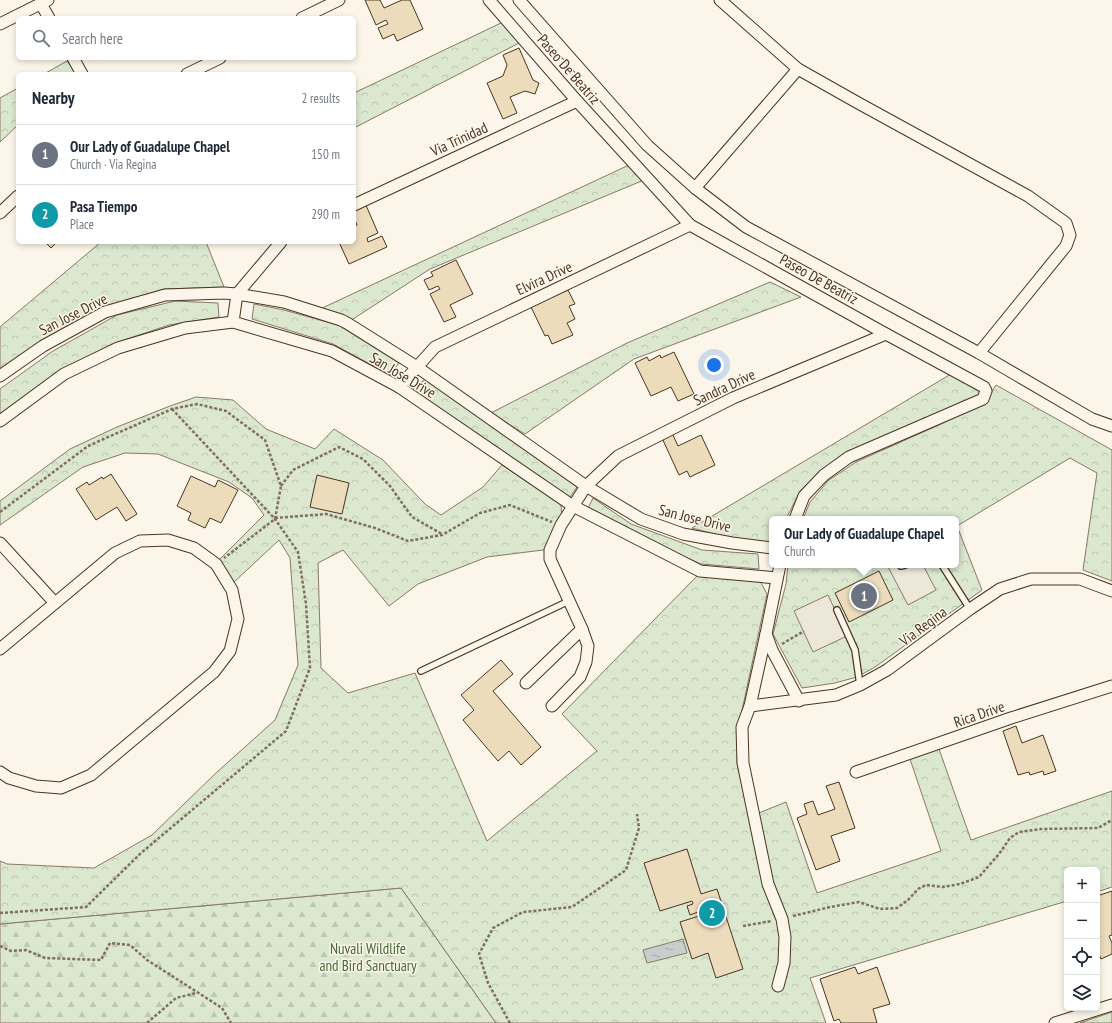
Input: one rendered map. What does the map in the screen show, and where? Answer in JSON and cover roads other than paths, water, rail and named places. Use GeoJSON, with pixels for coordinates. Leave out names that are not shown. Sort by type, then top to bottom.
{"type":"FeatureCollection","features":[{"type":"Feature","properties":{"kind":"street"},"geometry":{"type":"LineString","coordinates":[[306,16],[339,0]]}},
{"type":"Feature","properties":{"kind":"street","name":"Paseo De Beatriz"},"geometry":{"type":"LineString","coordinates":[[488,0],[577,101],[690,225],[984,387],[986,392],[983,399],[938,420],[849,457],[824,475],[804,496],[796,516]]}},
{"type":"Feature","properties":{"kind":"street"},"geometry":{"type":"LineString","coordinates":[[519,0],[647,145],[695,188],[746,227],[979,353],[1092,419],[1112,426]]}},
{"type":"Feature","properties":{"kind":"street"},"geometry":{"type":"LineString","coordinates":[[720,0],[798,68],[867,108],[1028,196],[1066,223],[1070,235],[1066,246],[979,353]]}},
{"type":"Feature","properties":{"kind":"street"},"geometry":{"type":"LineString","coordinates":[[0,24],[44,2],[48,16]]}},
{"type":"Feature","properties":{"kind":"street"},"geometry":{"type":"LineString","coordinates":[[74,60],[81,72]]}},
{"type":"Feature","properties":{"kind":"street"},"geometry":{"type":"LineString","coordinates":[[191,72],[216,60]]}},
{"type":"Feature","properties":{"kind":"street"},"geometry":{"type":"LineString","coordinates":[[695,188],[798,68]]}},
{"type":"Feature","properties":{"kind":"street","name":"Via Trinidad"},"geometry":{"type":"LineString","coordinates":[[356,204],[577,101]]}},
{"type":"Feature","properties":{"kind":"street"},"geometry":{"type":"LineString","coordinates":[[0,213],[16,198]]}},
{"type":"Feature","properties":{"kind":"street","name":"Elvira Drive"},"geometry":{"type":"LineString","coordinates":[[399,387],[435,347],[690,225]]}},
{"type":"Feature","properties":{"kind":"street"},"geometry":{"type":"LineString","coordinates":[[233,322],[237,294],[279,244]]}},
{"type":"Feature","properties":{"kind":"street","name":"San Jose Drive"},"geometry":{"type":"LineString","coordinates":[[0,376],[43,346],[105,312],[165,295],[224,293],[284,302],[341,320],[417,367],[586,486],[641,519],[676,531],[732,544],[769,548]]}},
{"type":"Feature","properties":{"kind":"street","name":"San Jose Drive"},"geometry":{"type":"LineString","coordinates":[[0,421],[64,374],[118,348],[185,328],[233,322],[332,351],[399,387],[573,506],[700,571],[777,578]]}},
{"type":"Feature","properties":{"kind":"street","name":"Sandra Drive"},"geometry":{"type":"LineString","coordinates":[[552,706],[580,677],[586,662],[588,646],[582,629],[550,559],[550,550],[561,526],[586,486],[618,456],[719,404],[886,334]]}},
{"type":"Feature","properties":{"kind":"street"},"geometry":{"type":"LineString","coordinates":[[0,649],[115,553],[140,541],[168,540],[194,548],[216,564],[232,590],[238,620],[230,651],[214,672],[91,775],[61,788],[36,786],[9,778],[0,772]]}},
{"type":"Feature","properties":{"kind":"street"},"geometry":{"type":"LineString","coordinates":[[0,543],[55,603]]}},
{"type":"Feature","properties":{"kind":"street"},"geometry":{"type":"LineString","coordinates":[[778,986],[784,963],[785,937],[782,919],[768,884],[743,763],[742,727],[750,706],[779,568]]}},
{"type":"Feature","properties":{"kind":"street","name":"Via Regina"},"geometry":{"type":"LineString","coordinates":[[750,706],[799,701],[836,695],[860,685],[887,670],[970,609],[1000,589],[1031,579],[1080,579],[1112,591]]}},
{"type":"Feature","properties":{"kind":"street"},"geometry":{"type":"LineString","coordinates":[[526,683],[582,629]]}},
{"type":"Feature","properties":{"kind":"street"},"geometry":{"type":"LineString","coordinates":[[766,634],[772,650],[799,701]]}},
{"type":"Feature","properties":{"kind":"street","name":"Rica Drive"},"geometry":{"type":"LineString","coordinates":[[856,772],[1011,718],[1112,686]]}},
{"type":"Feature","properties":{"kind":"street"},"geometry":{"type":"LineString","coordinates":[[1055,1023],[1112,1005]]}},
{"type":"Feature","properties":{"kind":"lane"},"geometry":{"type":"LineString","coordinates":[[944,568],[970,609]]}},
{"type":"Feature","properties":{"kind":"lane"},"geometry":{"type":"LineString","coordinates":[[421,671],[569,601]]}},
{"type":"Feature","properties":{"kind":"lane"},"geometry":{"type":"LineString","coordinates":[[837,610],[855,650],[860,685]]}},
{"type":"Feature","properties":{"kind":"water"},"geometry":{"type":"Polygon","coordinates":[[[683,939],[687,953],[647,963],[643,950],[683,939]]]}},
{"type":"Feature","properties":{"kind":"place","name":"Our Lady of Guadalupe Chapel"},"geometry":{"type":"Point","coordinates":[864,596]}},
{"type":"Feature","properties":{"kind":"place","name":"Pasa Tiempo"},"geometry":{"type":"Point","coordinates":[712,913]}},
{"type":"Feature","properties":{"kind":"park label","name":"Nuvali Wildlife and Bird Sanctuary"},"geometry":{"type":"Point","coordinates":[368,956]}}]}
